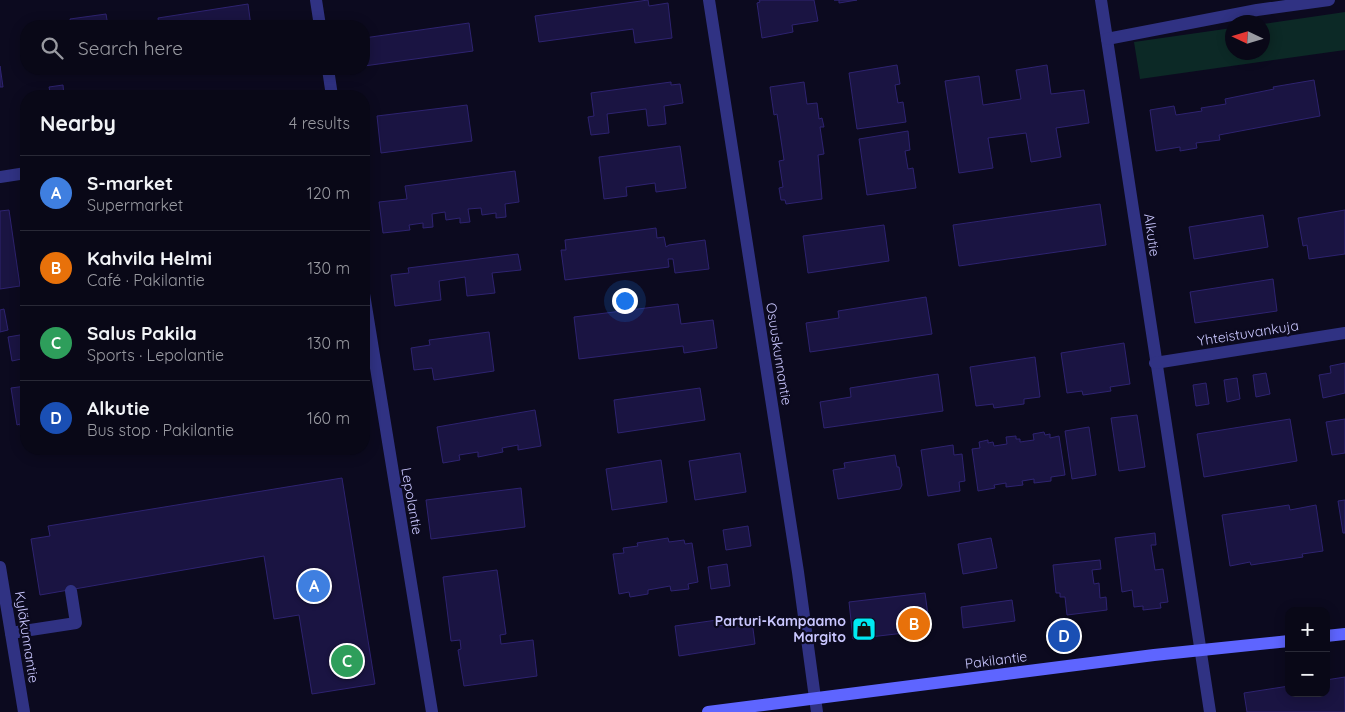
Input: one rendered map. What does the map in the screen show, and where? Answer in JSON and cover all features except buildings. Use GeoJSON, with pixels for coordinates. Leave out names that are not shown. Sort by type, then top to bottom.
{"type":"FeatureCollection","features":[{"type":"Feature","properties":{"kind":"main road"},"geometry":{"type":"LineString","coordinates":[[1330,636],[1345,634]]}},
{"type":"Feature","properties":{"kind":"main road","name":"Pakilantie"},"geometry":{"type":"LineString","coordinates":[[708,712],[1201,650],[1285,641]]}},
{"type":"Feature","properties":{"kind":"street"},"geometry":{"type":"LineString","coordinates":[[316,0],[319,20]]}},
{"type":"Feature","properties":{"kind":"street","name":"Osuuskunnantie"},"geometry":{"type":"LineString","coordinates":[[709,0],[802,598],[817,712]]}},
{"type":"Feature","properties":{"kind":"street","name":"Alkutie"},"geometry":{"type":"LineString","coordinates":[[1101,0],[1155,363],[1210,712]]}},
{"type":"Feature","properties":{"kind":"street"},"geometry":{"type":"LineString","coordinates":[[1107,39],[1257,10],[1328,0]]}},
{"type":"Feature","properties":{"kind":"street"},"geometry":{"type":"LineString","coordinates":[[329,75],[331,90]]}},
{"type":"Feature","properties":{"kind":"street"},"geometry":{"type":"LineString","coordinates":[[0,177],[20,174]]}},
{"type":"Feature","properties":{"kind":"street","name":"Lepolantie"},"geometry":{"type":"LineString","coordinates":[[370,331],[432,712]]}},
{"type":"Feature","properties":{"kind":"street","name":"Yhteistuvankuja"},"geometry":{"type":"LineString","coordinates":[[1155,363],[1345,333]]}},
{"type":"Feature","properties":{"kind":"street","name":"Kyläkunnantie"},"geometry":{"type":"LineString","coordinates":[[0,567],[24,712]]}},
{"type":"Feature","properties":{"kind":"street"},"geometry":{"type":"LineString","coordinates":[[11,633],[76,622],[71,591]]}},
{"type":"Feature","properties":{"kind":"green space"},"geometry":{"type":"Polygon","coordinates":[[[1345,12],[1345,50],[1140,79],[1134,42],[1225,29],[1225,60],[1270,60],[1270,23],[1345,12]]]}},
{"type":"Feature","properties":{"kind":"place","name":"S-market"},"geometry":{"type":"Point","coordinates":[314,586]}},
{"type":"Feature","properties":{"kind":"place","name":"Kahvila Helmi"},"geometry":{"type":"Point","coordinates":[914,624]}},
{"type":"Feature","properties":{"kind":"place","name":"Parturi-Kampaamo Margito"},"geometry":{"type":"Point","coordinates":[864,629]}},
{"type":"Feature","properties":{"kind":"place","name":"Alkutie"},"geometry":{"type":"Point","coordinates":[1064,636]}},
{"type":"Feature","properties":{"kind":"place","name":"Salus Pakila"},"geometry":{"type":"Point","coordinates":[347,661]}}]}
